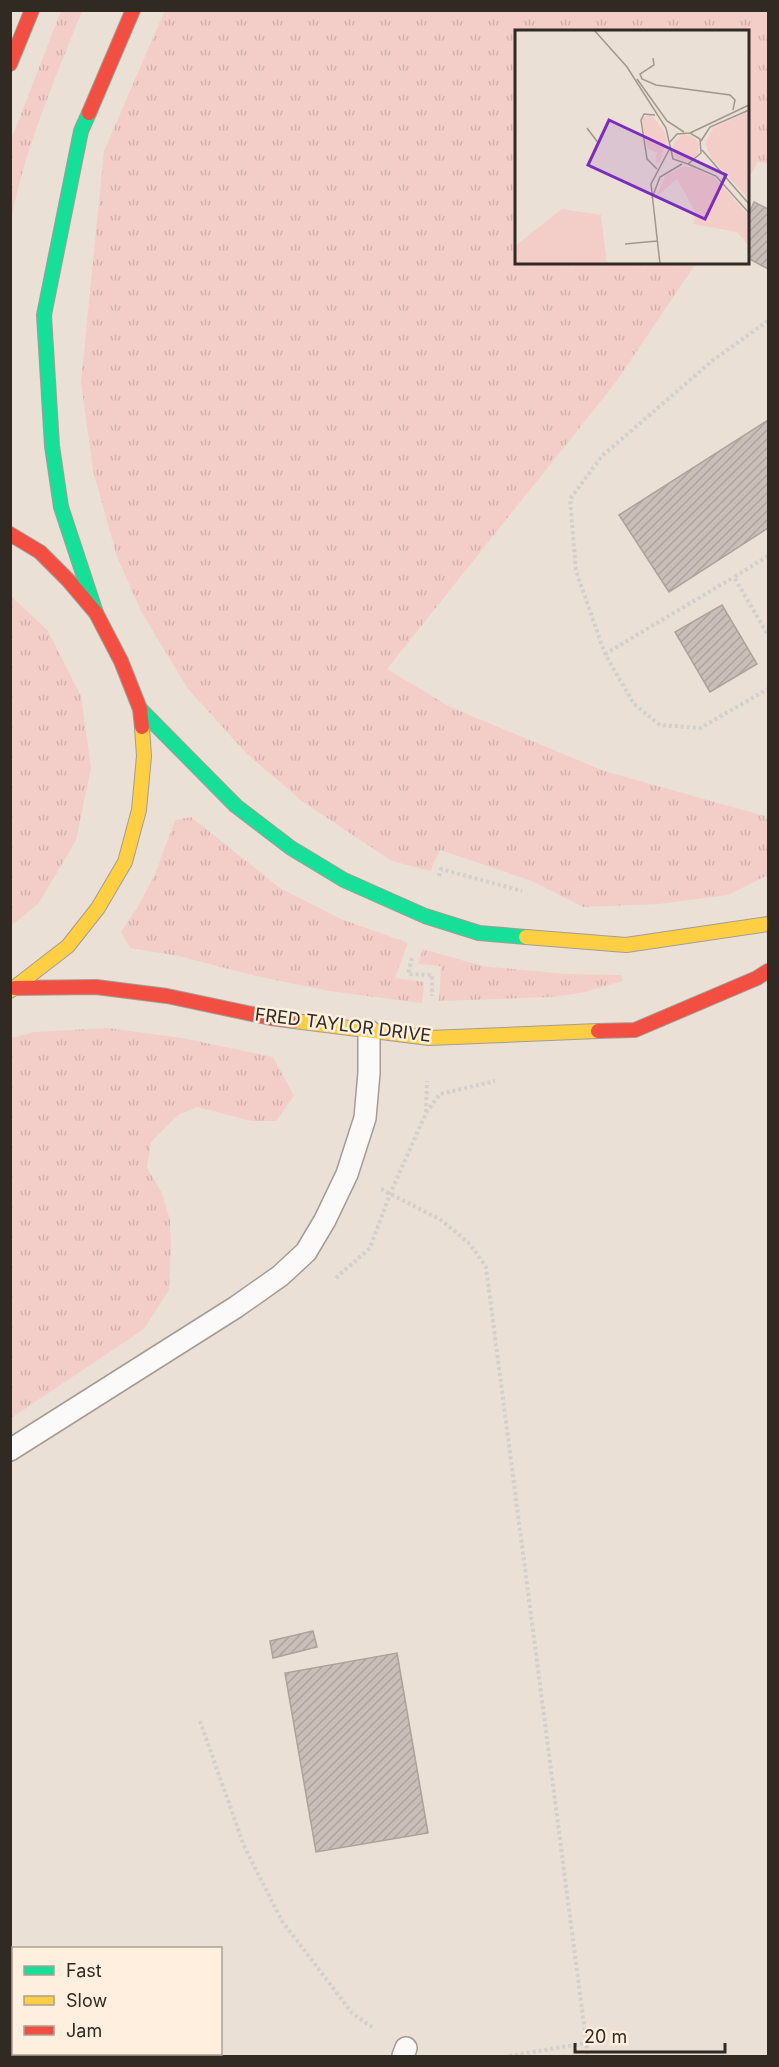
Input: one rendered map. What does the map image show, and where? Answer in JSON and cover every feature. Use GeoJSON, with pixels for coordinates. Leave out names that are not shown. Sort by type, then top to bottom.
{"type":"FeatureCollection","features":[{"type":"Feature","properties":{"kind":"main road"},"geometry":{"type":"LineString","coordinates":[[10,64],[32,10]]}},
{"type":"Feature","properties":{"kind":"main road"},"geometry":{"type":"LineString","coordinates":[[13,990],[68,946],[98,908],[125,862],[139,810],[144,756],[140,709],[122,661],[96,613],[61,507],[52,446],[44,315],[81,131],[133,10]]}},
{"type":"Feature","properties":{"kind":"main road"},"geometry":{"type":"LineString","coordinates":[[10,534],[40,552],[96,613]]}},
{"type":"Feature","properties":{"kind":"main road"},"geometry":{"type":"LineString","coordinates":[[140,709],[236,806],[291,848],[344,880],[425,916],[479,933],[626,945],[768,924]]}},
{"type":"Feature","properties":{"kind":"main road","name":"FRED TAYLOR DRIVE"},"geometry":{"type":"LineString","coordinates":[[13,990],[108,989],[166,996],[271,1018],[429,1038],[635,1030],[757,978],[768,971]]}},
{"type":"Feature","properties":{"kind":"lane"},"geometry":{"type":"LineString","coordinates":[[10,1450],[236,1307],[280,1276],[306,1252],[325,1220],[347,1174],[365,1118],[369,1031]]}},
{"type":"Feature","properties":{"kind":"path"},"geometry":{"type":"LineString","coordinates":[[768,321],[712,362],[602,456],[570,499],[576,571],[605,654],[634,704],[660,725],[700,728],[768,689]]}},
{"type":"Feature","properties":{"kind":"path"},"geometry":{"type":"LineString","coordinates":[[605,654],[768,556]]}},
{"type":"Feature","properties":{"kind":"path"},"geometry":{"type":"LineString","coordinates":[[734,577],[768,635]]}},
{"type":"Feature","properties":{"kind":"path"},"geometry":{"type":"LineString","coordinates":[[438,879],[441,869],[530,893]]}},
{"type":"Feature","properties":{"kind":"path"},"geometry":{"type":"LineString","coordinates":[[414,952],[408,974],[432,975],[432,999]]}},
{"type":"Feature","properties":{"kind":"path"},"geometry":{"type":"LineString","coordinates":[[427,1078],[426,1113],[440,1094],[497,1081]]}},
{"type":"Feature","properties":{"kind":"path"},"geometry":{"type":"LineString","coordinates":[[347,1174],[441,1220],[470,1244],[486,1267],[588,2056]]}},
{"type":"Feature","properties":{"kind":"path"},"geometry":{"type":"LineString","coordinates":[[200,1721],[244,1846],[282,1921],[352,2013],[405,2052]]}},
{"type":"Feature","properties":{"kind":"path"},"geometry":{"type":"LineString","coordinates":[[509,2056],[586,2043]]}},
{"type":"Feature","properties":{"kind":"green space"},"geometry":{"type":"Polygon","coordinates":[[[165,10],[768,11],[768,163],[758,162],[749,177],[749,30],[515,30],[515,264],[695,264],[616,382],[387,669],[450,707],[604,771],[765,816],[768,822],[768,875],[728,895],[659,904],[583,907],[532,881],[440,850],[430,871],[392,861],[303,802],[247,754],[188,689],[142,613],[117,557],[93,470],[81,382],[104,151],[165,10]]]}},
{"type":"Feature","properties":{"kind":"green space"},"geometry":{"type":"Polygon","coordinates":[[[61,11],[82,11],[32,140],[11,220],[11,140],[61,11]]]}},
{"type":"Feature","properties":{"kind":"green space"},"geometry":{"type":"Polygon","coordinates":[[[10,595],[48,631],[81,696],[91,768],[76,840],[39,903],[11,926],[10,595]]]}},
{"type":"Feature","properties":{"kind":"green space"},"geometry":{"type":"Polygon","coordinates":[[[191,817],[280,888],[341,919],[408,943],[395,978],[424,982],[422,1003],[329,991],[252,975],[179,956],[130,948],[121,932],[139,905],[156,872],[175,820],[191,817]]]}},
{"type":"Feature","properties":{"kind":"green space"},"geometry":{"type":"Polygon","coordinates":[[[423,949],[482,966],[566,974],[621,975],[623,981],[581,993],[550,997],[439,1001],[441,966],[418,964],[423,949]]]}},
{"type":"Feature","properties":{"kind":"green space"},"geometry":{"type":"Polygon","coordinates":[[[107,1028],[182,1038],[273,1057],[294,1096],[276,1121],[251,1121],[197,1107],[178,1115],[151,1142],[147,1168],[162,1193],[170,1220],[169,1290],[144,1329],[11,1418],[11,1038],[34,1032],[107,1028]]]}},
{"type":"Feature","properties":{"kind":"building"},"geometry":{"type":"Polygon","coordinates":[[[754,202],[768,209],[768,269],[749,259],[749,214],[754,202]]]}},
{"type":"Feature","properties":{"kind":"building"},"geometry":{"type":"Polygon","coordinates":[[[768,420],[768,528],[669,592],[619,515],[768,420]]]}},
{"type":"Feature","properties":{"kind":"building"},"geometry":{"type":"Polygon","coordinates":[[[722,605],[757,664],[710,692],[675,632],[722,605]]]}},
{"type":"Feature","properties":{"kind":"building"},"geometry":{"type":"Polygon","coordinates":[[[313,1631],[317,1647],[273,1658],[270,1641],[313,1631]]]}},
{"type":"Feature","properties":{"kind":"building"},"geometry":{"type":"Polygon","coordinates":[[[397,1653],[428,1833],[316,1852],[285,1673],[397,1653]]]}},
{"type":"Feature","properties":{"kind":"traffic: fast"},"geometry":{"type":"LineString","coordinates":[[89,113],[81,131],[44,315],[52,446],[61,507],[96,613]]}},
{"type":"Feature","properties":{"kind":"traffic: fast"},"geometry":{"type":"LineString","coordinates":[[140,709],[236,806],[291,848],[344,880],[425,916],[479,933],[526,937]]}},
{"type":"Feature","properties":{"kind":"traffic: slow"},"geometry":{"type":"LineString","coordinates":[[10,991],[68,946],[98,908],[125,862],[139,810],[144,756],[142,727]]}},
{"type":"Feature","properties":{"kind":"traffic: slow"},"geometry":{"type":"LineString","coordinates":[[526,937],[626,945],[768,924]]}},
{"type":"Feature","properties":{"kind":"traffic: slow"},"geometry":{"type":"LineString","coordinates":[[294,1021],[429,1038],[598,1031]]}},
{"type":"Feature","properties":{"kind":"traffic: jam"},"geometry":{"type":"LineString","coordinates":[[10,64],[32,10]]}},
{"type":"Feature","properties":{"kind":"traffic: jam"},"geometry":{"type":"LineString","coordinates":[[89,113],[133,10]]}},
{"type":"Feature","properties":{"kind":"traffic: jam"},"geometry":{"type":"LineString","coordinates":[[10,534],[40,552],[96,613],[121,661],[140,709],[142,727]]}},
{"type":"Feature","properties":{"kind":"traffic: jam"},"geometry":{"type":"LineString","coordinates":[[598,1031],[635,1030],[757,978],[768,971]]}},
{"type":"Feature","properties":{"kind":"traffic: jam"},"geometry":{"type":"LineString","coordinates":[[15,988],[96,987],[167,996],[294,1021]]}}]}
